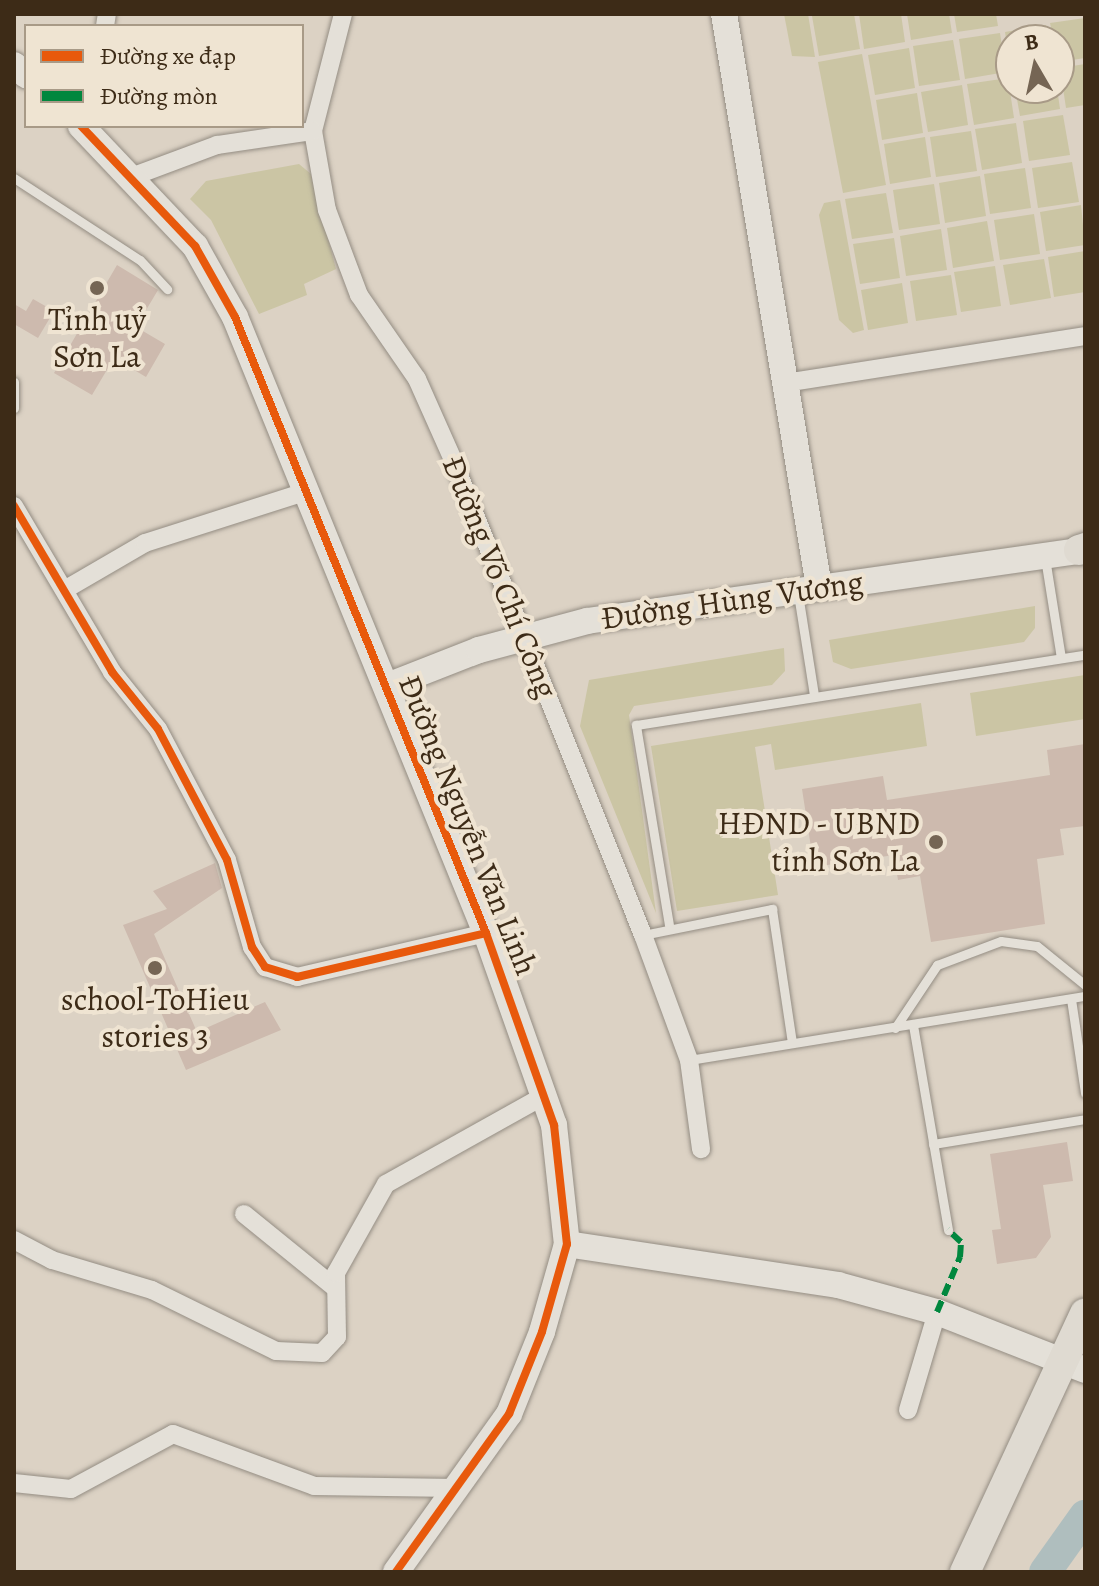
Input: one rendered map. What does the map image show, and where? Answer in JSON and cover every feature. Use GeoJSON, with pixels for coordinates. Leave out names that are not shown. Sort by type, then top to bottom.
{"type":"FeatureCollection","features":[{"type":"Feature","properties":{"kind":"main road"},"geometry":{"type":"LineString","coordinates":[[965,1572],[1075,1367],[1085,1313]]}},
{"type":"Feature","properties":{"kind":"street","name":"Đường Võ Chí Công"},"geometry":{"type":"LineString","coordinates":[[343,14],[313,131],[340,251],[359,295],[417,379],[525,638],[643,935],[689,1060],[701,1149]]}},
{"type":"Feature","properties":{"kind":"street"},"geometry":{"type":"LineString","coordinates":[[724,14],[785,383],[808,589]]}},
{"type":"Feature","properties":{"kind":"street","name":"Đường Nguyễn Văn Linh"},"geometry":{"type":"LineString","coordinates":[[83,128],[134,176],[219,285],[308,491],[387,686],[486,933],[545,1095],[567,1244],[509,1414],[396,1572]]}},
{"type":"Feature","properties":{"kind":"street"},"geometry":{"type":"LineString","coordinates":[[134,176],[217,145],[313,131]]}},
{"type":"Feature","properties":{"kind":"street"},"geometry":{"type":"LineString","coordinates":[[785,383],[1085,336]]}},
{"type":"Feature","properties":{"kind":"street"},"geometry":{"type":"LineString","coordinates":[[66,589],[145,543],[308,491]]}},
{"type":"Feature","properties":{"kind":"street"},"geometry":{"type":"LineString","coordinates":[[14,506],[66,589],[112,672],[158,729],[227,860],[252,947],[265,967],[297,977],[486,933]]}},
{"type":"Feature","properties":{"kind":"street","name":"Đường Hùng Vương"},"geometry":{"type":"LineString","coordinates":[[387,686],[525,638],[587,621],[1083,549]]}},
{"type":"Feature","properties":{"kind":"street"},"geometry":{"type":"LineString","coordinates":[[14,1240],[52,1260],[152,1290],[293,1355],[331,1348],[334,1287],[357,1224],[386,1184],[545,1095]]}},
{"type":"Feature","properties":{"kind":"street"},"geometry":{"type":"LineString","coordinates":[[244,1214],[334,1287]]}},
{"type":"Feature","properties":{"kind":"street"},"geometry":{"type":"LineString","coordinates":[[567,1244],[838,1285],[937,1312],[1075,1367]]}},
{"type":"Feature","properties":{"kind":"street"},"geometry":{"type":"LineString","coordinates":[[908,1410],[937,1312]]}},
{"type":"Feature","properties":{"kind":"street"},"geometry":{"type":"LineString","coordinates":[[14,1483],[71,1489],[173,1434],[314,1486],[458,1488]]}},
{"type":"Feature","properties":{"kind":"lane"},"geometry":{"type":"LineString","coordinates":[[14,178],[140,260],[167,289]]}},
{"type":"Feature","properties":{"kind":"lane"},"geometry":{"type":"LineString","coordinates":[[14,382],[14,408]]}},
{"type":"Feature","properties":{"kind":"lane"},"geometry":{"type":"LineString","coordinates":[[1044,554],[1061,658]]}},
{"type":"Feature","properties":{"kind":"lane"},"geometry":{"type":"LineString","coordinates":[[808,589],[814,695]]}},
{"type":"Feature","properties":{"kind":"lane"},"geometry":{"type":"LineString","coordinates":[[669,925],[636,725],[1085,655]]}},
{"type":"Feature","properties":{"kind":"lane"},"geometry":{"type":"LineString","coordinates":[[643,935],[669,925],[772,909],[792,1043]]}},
{"type":"Feature","properties":{"kind":"lane"},"geometry":{"type":"LineString","coordinates":[[895,1028],[937,965],[1001,941],[1037,946],[1085,985]]}},
{"type":"Feature","properties":{"kind":"lane"},"geometry":{"type":"LineString","coordinates":[[689,1060],[1085,996]]}},
{"type":"Feature","properties":{"kind":"lane"},"geometry":{"type":"LineString","coordinates":[[1071,999],[1085,1093]]}},
{"type":"Feature","properties":{"kind":"lane"},"geometry":{"type":"LineString","coordinates":[[913,1025],[948,1230]]}},
{"type":"Feature","properties":{"kind":"lane"},"geometry":{"type":"LineString","coordinates":[[933,1144],[1085,1119]]}},
{"type":"Feature","properties":{"kind":"shaded area"},"geometry":{"type":"Polygon","coordinates":[[[784,14],[808,14],[815,57],[792,56],[784,14]]]}},
{"type":"Feature","properties":{"kind":"shaded area"},"geometry":{"type":"Polygon","coordinates":[[[854,14],[860,49],[819,56],[812,16],[854,14]]]}},
{"type":"Feature","properties":{"kind":"shaded area"},"geometry":{"type":"Polygon","coordinates":[[[859,14],[901,14],[905,42],[864,49],[859,14]]]}},
{"type":"Feature","properties":{"kind":"shaded area"},"geometry":{"type":"Polygon","coordinates":[[[907,14],[949,14],[952,33],[911,40],[907,14]]]}},
{"type":"Feature","properties":{"kind":"shaded area"},"geometry":{"type":"Polygon","coordinates":[[[954,14],[996,14],[998,24],[995,26],[957,32],[954,14]]]}},
{"type":"Feature","properties":{"kind":"shaded area"},"geometry":{"type":"Polygon","coordinates":[[[1085,18],[1085,58],[1075,60],[1075,24],[1050,23],[1085,18]]]}},
{"type":"Feature","properties":{"kind":"shaded area"},"geometry":{"type":"Polygon","coordinates":[[[995,34],[995,74],[965,79],[959,39],[995,34]]]}},
{"type":"Feature","properties":{"kind":"shaded area"},"geometry":{"type":"Polygon","coordinates":[[[953,40],[960,80],[919,86],[913,46],[953,40]]]}},
{"type":"Feature","properties":{"kind":"shaded area"},"geometry":{"type":"Polygon","coordinates":[[[909,48],[915,88],[875,95],[868,55],[909,48]]]}},
{"type":"Feature","properties":{"kind":"shaded area"},"geometry":{"type":"Polygon","coordinates":[[[862,54],[886,185],[843,193],[818,62],[862,54]]]}},
{"type":"Feature","properties":{"kind":"shaded area"},"geometry":{"type":"Polygon","coordinates":[[[1085,64],[1085,105],[1066,108],[1065,104],[1075,104],[1075,66],[1085,64]]]}},
{"type":"Feature","properties":{"kind":"shaded area"},"geometry":{"type":"Polygon","coordinates":[[[995,80],[995,104],[1012,104],[1014,118],[974,125],[967,84],[995,80]]]}},
{"type":"Feature","properties":{"kind":"shaded area"},"geometry":{"type":"Polygon","coordinates":[[[962,85],[968,125],[928,132],[921,92],[962,85]]]}},
{"type":"Feature","properties":{"kind":"shaded area"},"geometry":{"type":"Polygon","coordinates":[[[917,93],[923,133],[882,140],[876,100],[917,93]]]}},
{"type":"Feature","properties":{"kind":"shaded area"},"geometry":{"type":"Polygon","coordinates":[[[1018,104],[1059,104],[1060,109],[1020,116],[1018,104]]]}},
{"type":"Feature","properties":{"kind":"shaded area"},"geometry":{"type":"Polygon","coordinates":[[[1063,115],[1070,155],[1029,161],[1023,121],[1063,115]]]}},
{"type":"Feature","properties":{"kind":"shaded area"},"geometry":{"type":"Polygon","coordinates":[[[1016,123],[1022,163],[982,170],[975,129],[1016,123]]]}},
{"type":"Feature","properties":{"kind":"shaded area"},"geometry":{"type":"Polygon","coordinates":[[[971,131],[977,171],[936,177],[930,137],[971,131]]]}},
{"type":"Feature","properties":{"kind":"shaded area"},"geometry":{"type":"Polygon","coordinates":[[[925,137],[931,177],[890,184],[884,144],[925,137]]]}},
{"type":"Feature","properties":{"kind":"shaded area"},"geometry":{"type":"Polygon","coordinates":[[[1072,162],[1079,202],[1038,208],[1032,168],[1072,162]]]}},
{"type":"Feature","properties":{"kind":"shaded area"},"geometry":{"type":"Polygon","coordinates":[[[299,164],[311,174],[336,269],[304,284],[307,295],[259,314],[211,220],[190,199],[206,181],[299,164]]]}},
{"type":"Feature","properties":{"kind":"shaded area"},"geometry":{"type":"Polygon","coordinates":[[[1025,168],[1031,208],[990,214],[984,174],[1025,168]]]}},
{"type":"Feature","properties":{"kind":"shaded area"},"geometry":{"type":"Polygon","coordinates":[[[980,176],[986,216],[945,223],[939,183],[980,176]]]}},
{"type":"Feature","properties":{"kind":"shaded area"},"geometry":{"type":"Polygon","coordinates":[[[934,184],[940,224],[899,230],[893,190],[934,184]]]}},
{"type":"Feature","properties":{"kind":"shaded area"},"geometry":{"type":"Polygon","coordinates":[[[886,193],[893,233],[852,239],[845,199],[886,193]]]}},
{"type":"Feature","properties":{"kind":"shaded area"},"geometry":{"type":"Polygon","coordinates":[[[840,200],[864,330],[853,333],[839,320],[819,215],[824,203],[840,200]]]}},
{"type":"Feature","properties":{"kind":"shaded area"},"geometry":{"type":"Polygon","coordinates":[[[1081,205],[1085,245],[1046,251],[1040,212],[1081,205]]]}},
{"type":"Feature","properties":{"kind":"shaded area"},"geometry":{"type":"Polygon","coordinates":[[[1034,214],[1040,254],[1000,260],[994,220],[1034,214]]]}},
{"type":"Feature","properties":{"kind":"shaded area"},"geometry":{"type":"Polygon","coordinates":[[[987,221],[994,261],[953,268],[947,228],[987,221]]]}},
{"type":"Feature","properties":{"kind":"shaded area"},"geometry":{"type":"Polygon","coordinates":[[[941,229],[947,270],[906,276],[900,236],[941,229]]]}},
{"type":"Feature","properties":{"kind":"shaded area"},"geometry":{"type":"Polygon","coordinates":[[[894,238],[900,278],[860,284],[853,244],[894,238]]]}},
{"type":"Feature","properties":{"kind":"shaded area"},"geometry":{"type":"Polygon","coordinates":[[[1085,251],[1085,292],[1054,297],[1048,257],[1085,251]]]}},
{"type":"Feature","properties":{"kind":"shaded area"},"geometry":{"type":"Polygon","coordinates":[[[1044,259],[1051,298],[1010,305],[1003,265],[1044,259]]]}},
{"type":"Feature","properties":{"kind":"shaded area"},"geometry":{"type":"Polygon","coordinates":[[[995,266],[1001,306],[961,312],[954,272],[995,266]]]}},
{"type":"Feature","properties":{"kind":"shaded area"},"geometry":{"type":"Polygon","coordinates":[[[951,275],[957,315],[916,321],[910,281],[951,275]]]}},
{"type":"Feature","properties":{"kind":"shaded area"},"geometry":{"type":"Polygon","coordinates":[[[902,283],[908,323],[868,330],[861,290],[902,283]]]}},
{"type":"Feature","properties":{"kind":"shaded area"},"geometry":{"type":"Polygon","coordinates":[[[1035,606],[1035,628],[1024,642],[851,669],[833,662],[829,640],[1035,606]]]}},
{"type":"Feature","properties":{"kind":"shaded area"},"geometry":{"type":"Polygon","coordinates":[[[784,648],[785,671],[772,685],[634,706],[629,715],[656,913],[580,726],[589,680],[784,648]]]}},
{"type":"Feature","properties":{"kind":"shaded area"},"geometry":{"type":"Polygon","coordinates":[[[1085,675],[1085,719],[976,736],[970,693],[1085,675]]]}},
{"type":"Feature","properties":{"kind":"shaded area"},"geometry":{"type":"Polygon","coordinates":[[[921,703],[927,746],[775,770],[771,744],[755,747],[778,895],[677,911],[651,746],[921,703]]]}},
{"type":"Feature","properties":{"kind":"building"},"geometry":{"type":"Polygon","coordinates":[[[117,265],[158,290],[136,327],[165,344],[146,377],[114,358],[92,395],[54,373],[117,265]]]}},
{"type":"Feature","properties":{"kind":"building"},"geometry":{"type":"Polygon","coordinates":[[[33,299],[54,311],[38,338],[14,324],[14,304],[26,311],[33,299]]]}},
{"type":"Feature","properties":{"kind":"building","name":"HĐND - UBND tỉnh Sơn La"},"geometry":{"type":"Polygon","coordinates":[[[1085,744],[1085,826],[1060,829],[1064,855],[1037,859],[1045,924],[931,942],[920,876],[898,880],[894,855],[814,867],[802,789],[883,776],[887,800],[1050,775],[1047,750],[1085,744]]]}},
{"type":"Feature","properties":{"kind":"building","name":"school-ToHieu stories 3"},"geometry":{"type":"Polygon","coordinates":[[[215,863],[222,888],[154,934],[197,1032],[265,1002],[281,1030],[186,1070],[123,925],[167,909],[153,891],[215,863]]]}},
{"type":"Feature","properties":{"kind":"building"},"geometry":{"type":"Polygon","coordinates":[[[1067,1142],[1073,1181],[1043,1185],[1051,1237],[1036,1258],[997,1264],[992,1230],[1001,1229],[990,1154],[1067,1142]]]}},
{"type":"Feature","properties":{"kind":"waterway"},"geometry":{"type":"LineString","coordinates":[[1045,1572],[1085,1516]]}},
{"type":"Feature","properties":{"kind":"marked path"},"geometry":{"type":"LineString","coordinates":[[937,1312],[960,1257],[961,1242],[948,1230]]}},
{"type":"Feature","properties":{"kind":"cycle path"},"geometry":{"type":"LineString","coordinates":[[83,128],[195,246],[235,317],[486,933],[554,1125],[567,1244],[542,1332],[509,1414],[396,1572]]}},
{"type":"Feature","properties":{"kind":"cycle path"},"geometry":{"type":"LineString","coordinates":[[14,506],[112,672],[158,729],[227,860],[252,947],[265,967],[297,977],[486,933]]}},
{"type":"Feature","properties":{"kind":"place","name":"Tỉnh uỷ Sơn La"},"geometry":{"type":"Point","coordinates":[97,288]}},
{"type":"Feature","properties":{"kind":"place","name":"HĐND - UBND tỉnh Sơn La"},"geometry":{"type":"Point","coordinates":[936,842]}},
{"type":"Feature","properties":{"kind":"place","name":"school-ToHieu stories 3"},"geometry":{"type":"Point","coordinates":[155,968]}}]}
